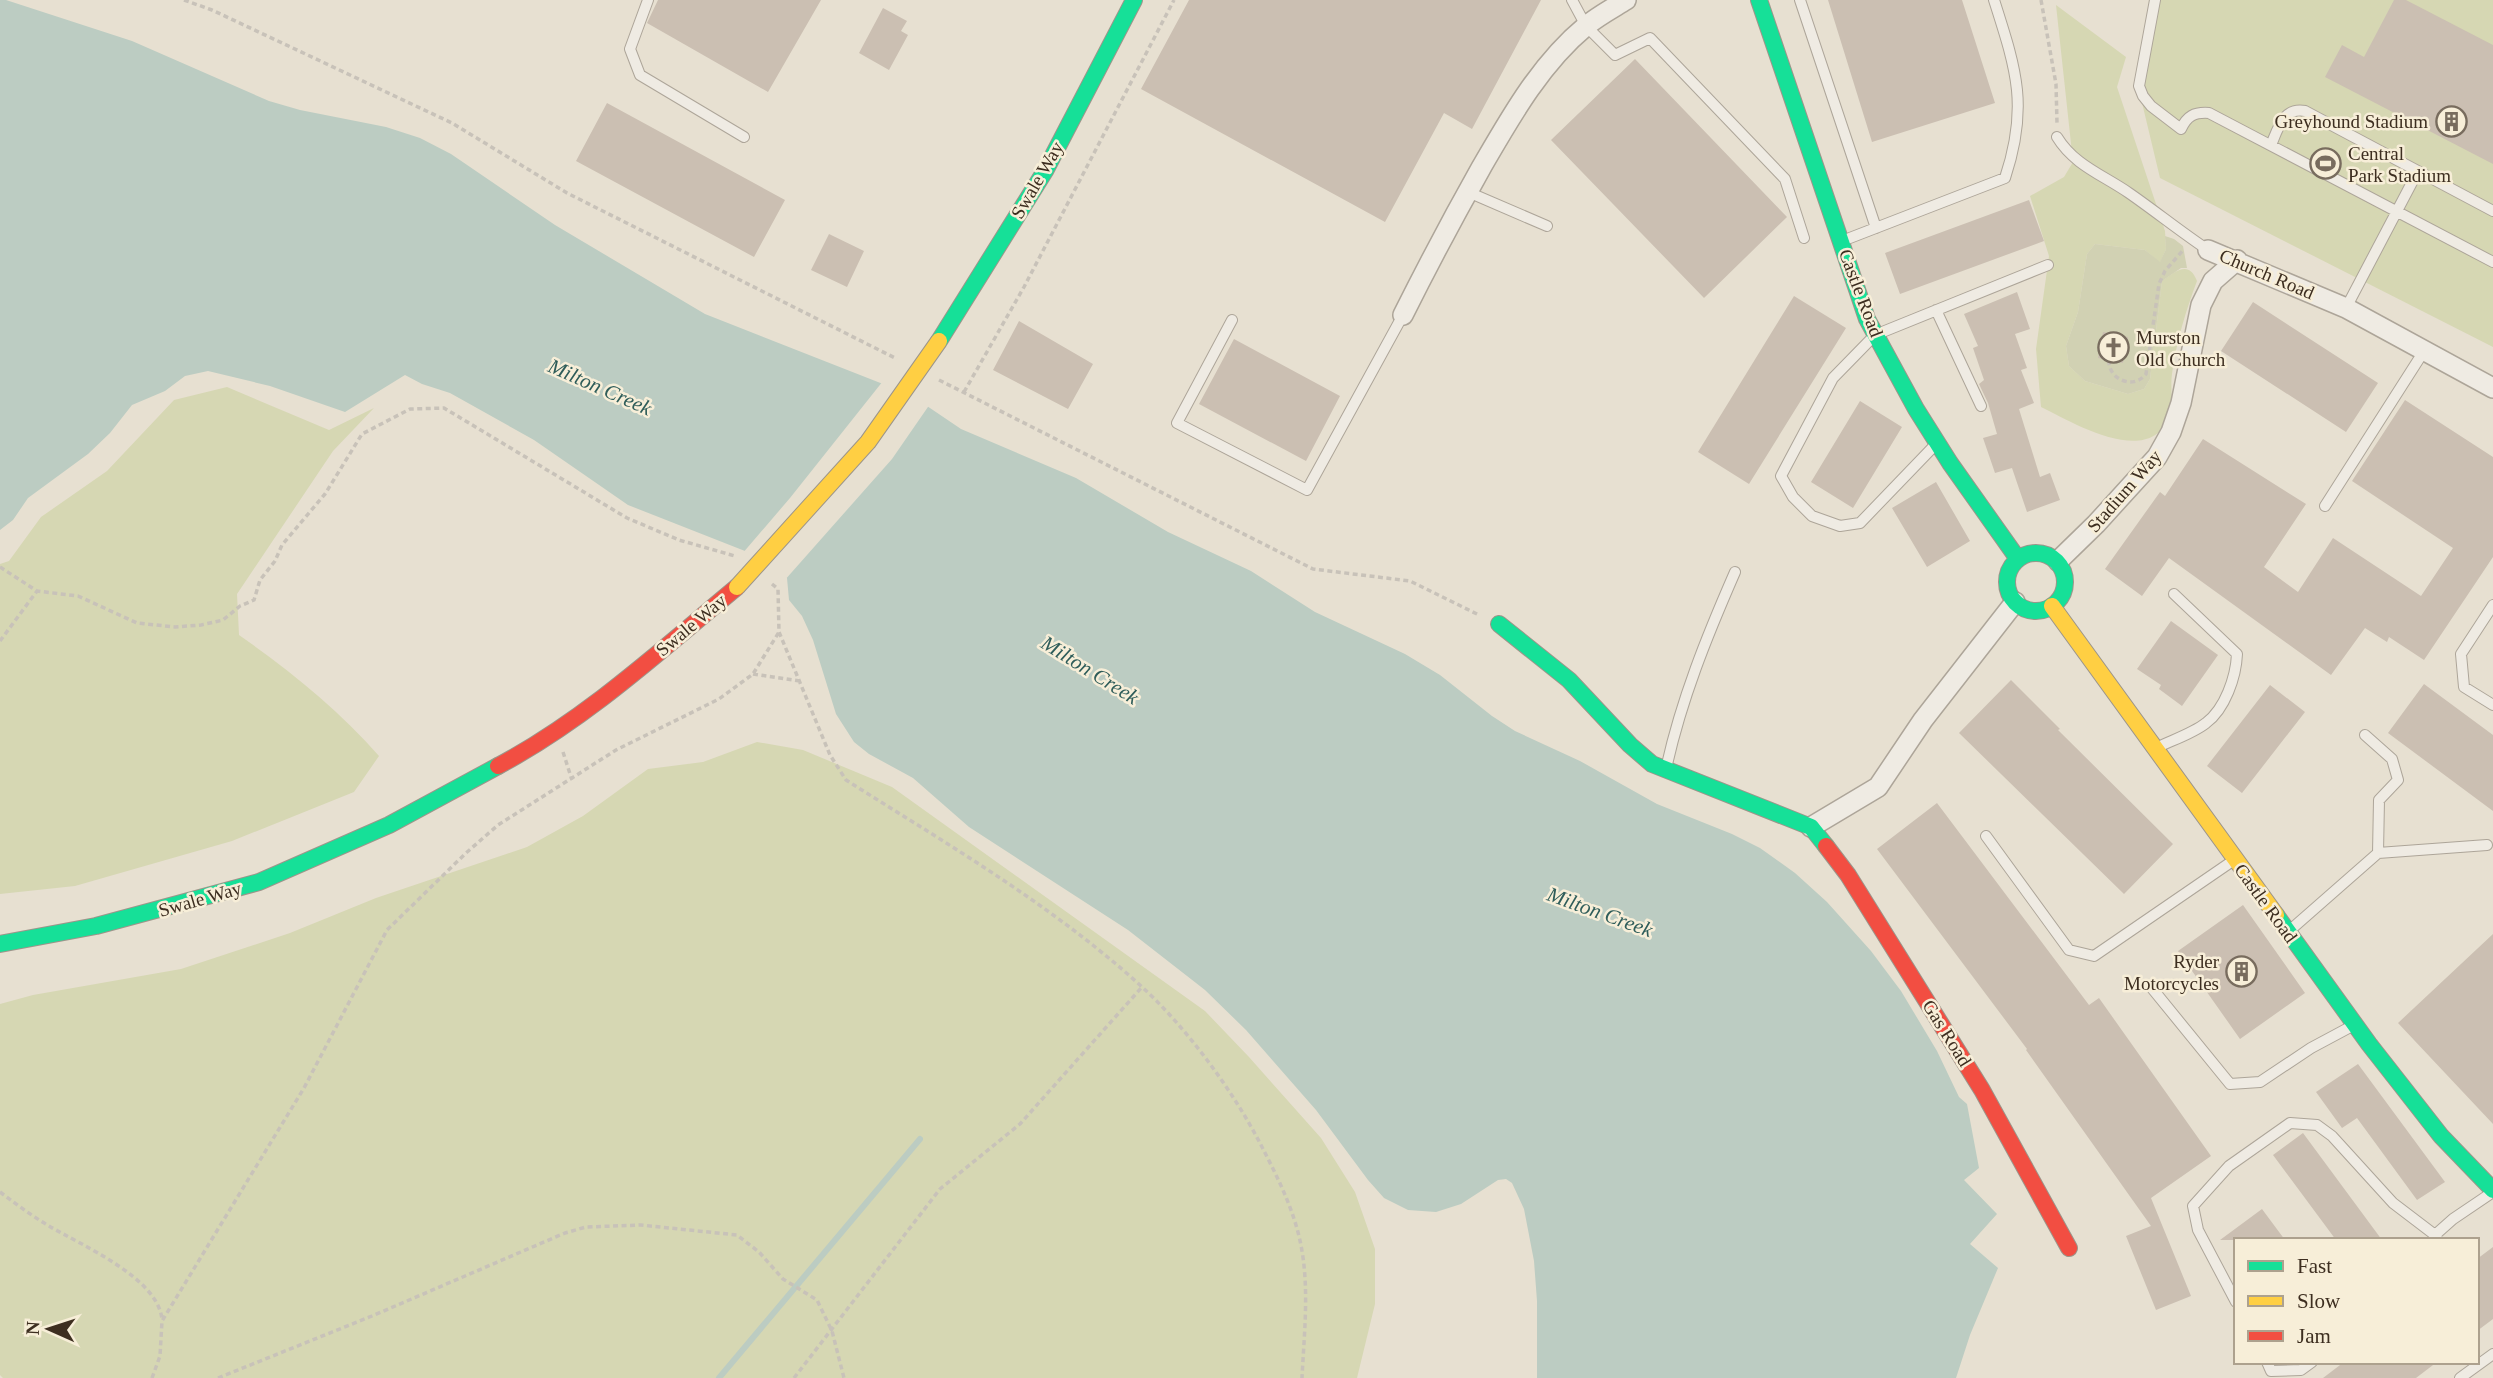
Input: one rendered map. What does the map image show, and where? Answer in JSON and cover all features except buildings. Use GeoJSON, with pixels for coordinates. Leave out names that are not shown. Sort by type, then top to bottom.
{"type":"FeatureCollection","features":[{"type":"Feature","properties":{"kind":"main road","name":"Swale Way"},"geometry":{"type":"LineString","coordinates":[[0,944],[96,926],[259,882],[389,825],[530,748],[607,696],[737,587],[868,442],[939,341],[1045,171],[1134,0]]}},
{"type":"Feature","properties":{"kind":"main road","name":"Castle Road"},"geometry":{"type":"LineString","coordinates":[[1759,0],[1867,319],[1937,443],[2018,559]]}},
{"type":"Feature","properties":{"kind":"main road"},"geometry":{"type":"LineString","coordinates":[[2037,553],[2058,561],[2065,584],[2059,600],[2052,606],[2037,611],[2029,610],[2015,602],[2007,584],[2011,566],[2018,559],[2037,553]]}},
{"type":"Feature","properties":{"kind":"main road","name":"Castle Road"},"geometry":{"type":"LineString","coordinates":[[2052,606],[2355,1025],[2441,1136],[2479,1170],[2493,1191]]}},
{"type":"Feature","properties":{"kind":"main road"},"geometry":{"type":"LineString","coordinates":[[1499,624],[1569,680],[1652,764],[1811,827]]}},
{"type":"Feature","properties":{"kind":"main road","name":"Gas Road"},"geometry":{"type":"LineString","coordinates":[[1811,827],[1848,875],[1931,1006],[1982,1090],[2069,1248]]}},
{"type":"Feature","properties":{"kind":"street"},"geometry":{"type":"LineString","coordinates":[[1403,315],[1435,250],[1504,129],[1539,75],[1586,26],[1626,0]]}},
{"type":"Feature","properties":{"kind":"street","name":"Church Road"},"geometry":{"type":"LineString","coordinates":[[2200,245],[2346,308],[2493,388]]}},
{"type":"Feature","properties":{"kind":"street","name":"Stadium Way"},"geometry":{"type":"LineString","coordinates":[[2058,561],[2157,457],[2171,432],[2181,403],[2201,305],[2213,281],[2237,260]]}},
{"type":"Feature","properties":{"kind":"street"},"geometry":{"type":"LineString","coordinates":[[1811,827],[1878,787],[1923,719],[2015,602]]}},
{"type":"Feature","properties":{"kind":"lane"},"geometry":{"type":"LineString","coordinates":[[648,0],[630,49],[640,75],[744,137]]}},
{"type":"Feature","properties":{"kind":"lane"},"geometry":{"type":"LineString","coordinates":[[1572,0],[1586,26],[1615,55],[1650,38],[1786,179],[1804,238]]}},
{"type":"Feature","properties":{"kind":"lane"},"geometry":{"type":"LineString","coordinates":[[1800,0],[1876,228]]}},
{"type":"Feature","properties":{"kind":"lane"},"geometry":{"type":"LineString","coordinates":[[1841,241],[2005,178],[2013,153],[2019,109],[2017,82],[1994,0]]}},
{"type":"Feature","properties":{"kind":"lane"},"geometry":{"type":"LineString","coordinates":[[2155,0],[2138,82],[2143,96],[2151,106],[2181,129],[2185,120],[2192,115],[2199,112],[2209,113],[2493,262]]}},
{"type":"Feature","properties":{"kind":"lane"},"geometry":{"type":"LineString","coordinates":[[2270,145],[2284,117],[2297,110],[2305,111],[2493,211]]}},
{"type":"Feature","properties":{"kind":"lane","name":"Church Road"},"geometry":{"type":"LineString","coordinates":[[2057,137],[2067,152],[2089,170],[2128,192],[2200,245]]}},
{"type":"Feature","properties":{"kind":"lane"},"geometry":{"type":"LineString","coordinates":[[2346,308],[2418,171]]}},
{"type":"Feature","properties":{"kind":"lane"},"geometry":{"type":"LineString","coordinates":[[1468,192],[1547,226]]}},
{"type":"Feature","properties":{"kind":"lane"},"geometry":{"type":"LineString","coordinates":[[1937,443],[1860,523],[1840,526],[1812,516],[1793,497],[1781,476],[1833,378],[1875,335],[2048,265]]}},
{"type":"Feature","properties":{"kind":"lane"},"geometry":{"type":"LineString","coordinates":[[1936,310],[1981,406]]}},
{"type":"Feature","properties":{"kind":"lane"},"geometry":{"type":"LineString","coordinates":[[1232,320],[1177,423],[1307,490],[1403,315]]}},
{"type":"Feature","properties":{"kind":"lane"},"geometry":{"type":"LineString","coordinates":[[2325,506],[2424,351]]}},
{"type":"Feature","properties":{"kind":"lane"},"geometry":{"type":"LineString","coordinates":[[1666,770],[1673,737],[1701,649],[1735,572]]}},
{"type":"Feature","properties":{"kind":"lane"},"geometry":{"type":"LineString","coordinates":[[2155,748],[2207,722],[2225,698],[2236,674],[2237,654],[2174,594]]}},
{"type":"Feature","properties":{"kind":"lane"},"geometry":{"type":"LineString","coordinates":[[2493,605],[2461,654],[2464,687],[2493,705]]}},
{"type":"Feature","properties":{"kind":"lane"},"geometry":{"type":"LineString","coordinates":[[2365,734],[2392,759],[2398,780],[2379,800],[2378,853]]}},
{"type":"Feature","properties":{"kind":"lane"},"geometry":{"type":"LineString","coordinates":[[1986,836],[2069,950],[2094,956],[2234,859]]}},
{"type":"Feature","properties":{"kind":"lane"},"geometry":{"type":"LineString","coordinates":[[2287,932],[2378,853],[2487,845]]}},
{"type":"Feature","properties":{"kind":"lane"},"geometry":{"type":"LineString","coordinates":[[2151,986],[2230,1084],[2260,1083],[2311,1048],[2355,1025]]}},
{"type":"Feature","properties":{"kind":"lane"},"geometry":{"type":"LineString","coordinates":[[2234,1298],[2198,1230],[2193,1206],[2229,1166],[2290,1123],[2317,1125],[2332,1136],[2393,1203],[2437,1237],[2453,1219],[2493,1191]]}},
{"type":"Feature","properties":{"kind":"lane"},"geometry":{"type":"LineString","coordinates":[[2460,1378],[2493,1354]]}},
{"type":"Feature","properties":{"kind":"lane"},"geometry":{"type":"LineString","coordinates":[[2268,1364],[2272,1371],[2301,1370],[2309,1364]]}},
{"type":"Feature","properties":{"kind":"path"},"geometry":{"type":"LineString","coordinates":[[184,0],[212,10],[452,123],[567,192],[902,362]]}},
{"type":"Feature","properties":{"kind":"path"},"geometry":{"type":"LineString","coordinates":[[964,392],[1024,287],[1174,0]]}},
{"type":"Feature","properties":{"kind":"path"},"geometry":{"type":"LineString","coordinates":[[2041,0],[2056,84],[2057,137]]}},
{"type":"Feature","properties":{"kind":"path"},"geometry":{"type":"LineString","coordinates":[[2109,360],[2110,372],[2116,379],[2135,382],[2146,374],[2159,284],[2165,271],[2200,245]]}},
{"type":"Feature","properties":{"kind":"path"},"geometry":{"type":"LineString","coordinates":[[939,380],[1313,569],[1410,581],[1499,624]]}},
{"type":"Feature","properties":{"kind":"path"},"geometry":{"type":"LineString","coordinates":[[0,567],[37,591],[78,596],[137,623],[175,627],[223,620],[240,606],[254,600],[260,580],[275,561],[282,545],[325,494],[362,434],[410,409],[444,408],[627,518],[678,540],[733,555],[742,561]]}},
{"type":"Feature","properties":{"kind":"path"},"geometry":{"type":"LineString","coordinates":[[769,582],[778,589],[779,632],[830,755],[846,780],[1069,926],[1142,987],[1181,1029],[1244,1111],[1284,1189],[1302,1250],[1305,1300],[1302,1378]]}},
{"type":"Feature","properties":{"kind":"path"},"geometry":{"type":"LineString","coordinates":[[0,641],[37,591]]}},
{"type":"Feature","properties":{"kind":"path"},"geometry":{"type":"LineString","coordinates":[[162,1321],[304,1088],[387,930],[498,825],[616,750],[719,699],[753,674],[779,632]]}},
{"type":"Feature","properties":{"kind":"path"},"geometry":{"type":"LineString","coordinates":[[753,674],[801,682]]}},
{"type":"Feature","properties":{"kind":"path"},"geometry":{"type":"LineString","coordinates":[[562,749],[572,780]]}},
{"type":"Feature","properties":{"kind":"path"},"geometry":{"type":"LineString","coordinates":[[794,1378],[940,1189],[1020,1124],[1142,987]]}},
{"type":"Feature","properties":{"kind":"path"},"geometry":{"type":"LineString","coordinates":[[0,1192],[135,1278],[157,1302],[162,1321],[161,1353],[152,1378]]}},
{"type":"Feature","properties":{"kind":"path"},"geometry":{"type":"LineString","coordinates":[[219,1378],[565,1233],[586,1227],[662,1226],[737,1235],[759,1252],[789,1282],[817,1300],[832,1331],[844,1378]]}},
{"type":"Feature","properties":{"kind":"green space","name":"Central Park Stadium"},"geometry":{"type":"Polygon","coordinates":[[[2160,0],[2493,0],[2493,347],[2160,178],[2138,86],[2160,0]]]}},
{"type":"Feature","properties":{"kind":"green space"},"geometry":{"type":"Polygon","coordinates":[[[2056,5],[2126,57],[2117,87],[2165,231],[2166,249],[2160,263],[2145,250],[2095,244],[2087,254],[2078,312],[2066,346],[2069,366],[2085,381],[2128,394],[2144,389],[2150,379],[2162,281],[2177,271],[2186,269],[2197,281],[2176,350],[2169,417],[2159,432],[2145,439],[2128,441],[2109,437],[2041,407],[2036,349],[2049,256],[2030,196],[2064,177],[2073,162],[2056,5]]]}},
{"type":"Feature","properties":{"kind":"green space"},"geometry":{"type":"Polygon","coordinates":[[[2165,236],[2183,246],[2187,268],[2181,268],[2162,281],[2150,379],[2144,389],[2128,394],[2085,381],[2069,366],[2066,346],[2078,312],[2087,254],[2095,244],[2145,250],[2160,262],[2166,249],[2165,236]]]}},
{"type":"Feature","properties":{"kind":"green space"},"geometry":{"type":"Polygon","coordinates":[[[227,387],[329,430],[374,408],[333,451],[237,594],[239,635],[313,691],[379,756],[354,792],[232,841],[75,886],[0,894],[0,564],[9,561],[41,517],[107,471],[174,400],[227,387]]]}},
{"type":"Feature","properties":{"kind":"green space"},"geometry":{"type":"Polygon","coordinates":[[[757,742],[803,750],[892,787],[1205,1011],[1249,1057],[1321,1138],[1355,1192],[1375,1249],[1375,1304],[1357,1378],[3,1378],[0,1375],[0,1004],[33,995],[181,969],[290,933],[376,898],[527,847],[583,816],[648,769],[703,762],[757,742]]]}},
{"type":"Feature","properties":{"kind":"water","name":"Milton Creek"},"geometry":{"type":"Polygon","coordinates":[[[0,0],[132,41],[269,101],[386,127],[420,138],[451,154],[555,225],[705,314],[883,384],[927,406],[961,429],[1076,478],[1168,532],[1251,571],[1315,612],[1405,654],[1440,675],[1515,731],[1580,761],[1657,804],[1760,848],[1795,873],[1827,902],[1871,951],[1901,991],[1937,1051],[1959,1097],[1967,1104],[1979,1168],[1964,1180],[1997,1214],[1970,1244],[1998,1268],[1970,1335],[1956,1378],[1537,1378],[1534,1261],[1524,1209],[1512,1183],[1506,1179],[1498,1180],[1461,1204],[1436,1212],[1408,1210],[1384,1198],[1316,1110],[1246,1030],[1205,990],[1128,930],[969,827],[913,778],[869,754],[854,742],[836,714],[813,640],[802,616],[789,600],[787,578],[745,551],[628,505],[534,440],[450,393],[405,375],[345,412],[270,386],[208,371],[185,376],[165,391],[132,405],[110,433],[88,454],[28,498],[13,520],[0,530],[0,0]]]}},
{"type":"Feature","properties":{"kind":"pier"},"geometry":{"type":"Polygon","coordinates":[[[883,381],[930,404],[892,459],[784,581],[742,554],[790,498],[883,381]]]}},
{"type":"Feature","properties":{"kind":"waterway"},"geometry":{"type":"LineString","coordinates":[[719,1378],[920,1139]]}},
{"type":"Feature","properties":{"kind":"traffic: fast"},"geometry":{"type":"LineString","coordinates":[[939,341],[1045,171],[1134,0]]}},
{"type":"Feature","properties":{"kind":"traffic: fast"},"geometry":{"type":"LineString","coordinates":[[1759,0],[1867,319],[1916,409],[1950,463],[2018,559]]}},
{"type":"Feature","properties":{"kind":"traffic: fast"},"geometry":{"type":"LineString","coordinates":[[2036,553],[2047,555],[2060,566],[2065,582],[2063,593],[2052,606],[2036,611],[2025,609],[2012,598],[2007,582],[2009,571],[2020,558],[2036,553]]}},
{"type":"Feature","properties":{"kind":"traffic: fast"},"geometry":{"type":"LineString","coordinates":[[1499,624],[1569,680],[1630,745],[1652,764],[1811,827],[1826,846]]}},
{"type":"Feature","properties":{"kind":"traffic: fast"},"geometry":{"type":"LineString","coordinates":[[0,944],[96,926],[259,882],[389,825],[498,766]]}},
{"type":"Feature","properties":{"kind":"traffic: fast"},"geometry":{"type":"LineString","coordinates":[[2276,915],[2369,1044],[2441,1136],[2493,1190]]}},
{"type":"Feature","properties":{"kind":"traffic: slow"},"geometry":{"type":"LineString","coordinates":[[737,587],[868,442],[939,341]]}},
{"type":"Feature","properties":{"kind":"traffic: slow"},"geometry":{"type":"LineString","coordinates":[[2052,606],[2276,915]]}},
{"type":"Feature","properties":{"kind":"traffic: jam"},"geometry":{"type":"LineString","coordinates":[[498,766],[592,706],[737,587]]}},
{"type":"Feature","properties":{"kind":"traffic: jam"},"geometry":{"type":"LineString","coordinates":[[1826,846],[1848,875],[1982,1090],[2069,1248]]}},
{"type":"Feature","properties":{"kind":"place","name":"Greyhound Stadium"},"geometry":{"type":"Point","coordinates":[2451,121]}},
{"type":"Feature","properties":{"kind":"place","name":"Central Park Stadium"},"geometry":{"type":"Point","coordinates":[2325,164]}},
{"type":"Feature","properties":{"kind":"place","name":"Murston Old Church"},"geometry":{"type":"Point","coordinates":[2113,348]}},
{"type":"Feature","properties":{"kind":"place","name":"Ryder Motorcycles"},"geometry":{"type":"Point","coordinates":[2242,972]}}]}
